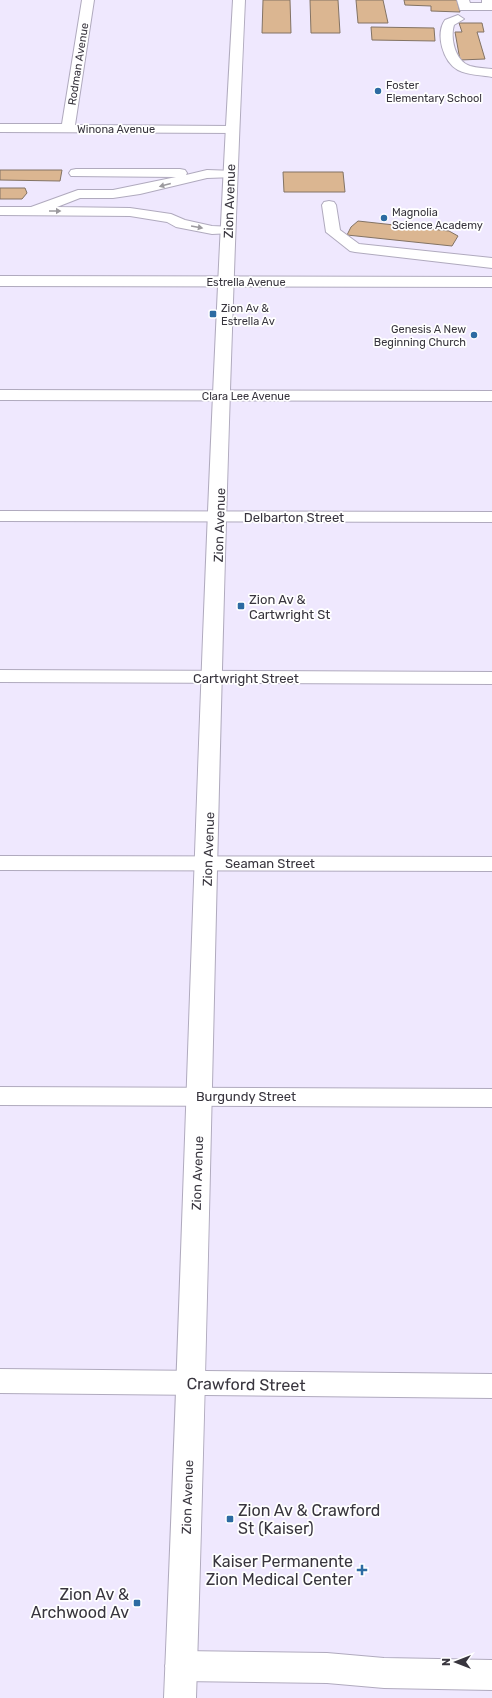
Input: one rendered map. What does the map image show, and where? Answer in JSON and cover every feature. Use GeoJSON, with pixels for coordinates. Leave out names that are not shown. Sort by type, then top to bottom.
{"type":"FeatureCollection","features":[{"type":"Feature","properties":{"kind":"street","name":"Rodman Avenue"},"geometry":{"type":"LineString","coordinates":[[68,129],[88,0]]}},
{"type":"Feature","properties":{"kind":"street","name":"Zion Avenue"},"geometry":{"type":"LineString","coordinates":[[180,1698],[208,863],[212,678],[219,517],[230,174],[239,0]]}},
{"type":"Feature","properties":{"kind":"street"},"geometry":{"type":"LineString","coordinates":[[462,0],[464,7],[489,7],[488,0]]}},
{"type":"Feature","properties":{"kind":"street"},"geometry":{"type":"LineString","coordinates":[[458,19],[449,23],[444,34],[452,57],[457,65],[464,69],[492,73]]}},
{"type":"Feature","properties":{"kind":"street","name":"Winona Avenue"},"geometry":{"type":"LineString","coordinates":[[0,128],[232,130]]}},
{"type":"Feature","properties":{"kind":"street"},"geometry":{"type":"LineString","coordinates":[[76,172],[168,172],[203,175],[230,174]]}},
{"type":"Feature","properties":{"kind":"street"},"geometry":{"type":"LineString","coordinates":[[33,211],[78,194],[113,194],[140,190],[203,175]]}},
{"type":"Feature","properties":{"kind":"street"},"geometry":{"type":"LineString","coordinates":[[329,206],[333,232],[354,248],[492,263]]}},
{"type":"Feature","properties":{"kind":"street"},"geometry":{"type":"LineString","coordinates":[[0,211],[130,212],[171,218],[181,224],[189,226],[212,230],[228,230]]}},
{"type":"Feature","properties":{"kind":"street","name":"Estrella Avenue"},"geometry":{"type":"LineString","coordinates":[[0,281],[492,282]]}},
{"type":"Feature","properties":{"kind":"street","name":"Clara Lee Avenue"},"geometry":{"type":"LineString","coordinates":[[0,395],[492,396]]}},
{"type":"Feature","properties":{"kind":"street","name":"Delbarton Street"},"geometry":{"type":"LineString","coordinates":[[0,516],[492,517]]}},
{"type":"Feature","properties":{"kind":"street","name":"Cartwright Street"},"geometry":{"type":"LineString","coordinates":[[0,676],[492,678]]}},
{"type":"Feature","properties":{"kind":"street","name":"Seaman Street"},"geometry":{"type":"LineString","coordinates":[[0,863],[492,864]]}},
{"type":"Feature","properties":{"kind":"street","name":"Burgundy Street"},"geometry":{"type":"LineString","coordinates":[[0,1096],[492,1098]]}},
{"type":"Feature","properties":{"kind":"street","name":"Crawford Street"},"geometry":{"type":"LineString","coordinates":[[0,1381],[492,1386]]}},
{"type":"Feature","properties":{"kind":"street"},"geometry":{"type":"LineString","coordinates":[[181,1666],[320,1668],[384,1673],[492,1675]]}},
{"type":"Feature","properties":{"kind":"building"},"geometry":{"type":"Polygon","coordinates":[[[263,0],[290,0],[291,33],[262,33],[263,0]]]}},
{"type":"Feature","properties":{"kind":"building"},"geometry":{"type":"Polygon","coordinates":[[[310,0],[338,0],[340,33],[311,33],[310,0]]]}},
{"type":"Feature","properties":{"kind":"building"},"geometry":{"type":"Polygon","coordinates":[[[356,0],[383,0],[388,23],[358,23],[356,0]]]}},
{"type":"Feature","properties":{"kind":"building"},"geometry":{"type":"Polygon","coordinates":[[[404,0],[457,0],[460,12],[431,11],[431,6],[405,5],[404,0]]]}},
{"type":"Feature","properties":{"kind":"building"},"geometry":{"type":"Polygon","coordinates":[[[459,23],[482,23],[484,32],[477,32],[485,59],[460,60],[455,32],[462,32],[459,23]]]}},
{"type":"Feature","properties":{"kind":"building"},"geometry":{"type":"Polygon","coordinates":[[[371,27],[434,28],[435,41],[372,40],[371,27]]]}},
{"type":"Feature","properties":{"kind":"building"},"geometry":{"type":"Polygon","coordinates":[[[0,170],[62,170],[60,181],[0,180],[0,170]]]}},
{"type":"Feature","properties":{"kind":"building"},"geometry":{"type":"Polygon","coordinates":[[[283,172],[343,172],[345,192],[284,192],[283,172]]]}},
{"type":"Feature","properties":{"kind":"building"},"geometry":{"type":"Polygon","coordinates":[[[0,188],[25,188],[27,193],[22,199],[0,199],[0,188]]]}},
{"type":"Feature","properties":{"kind":"building"},"geometry":{"type":"Polygon","coordinates":[[[358,221],[449,231],[458,236],[452,246],[347,235],[351,227],[358,221]]]}},
{"type":"Feature","properties":{"kind":"place","name":"Foster Elementary School"},"geometry":{"type":"Point","coordinates":[378,91]}},
{"type":"Feature","properties":{"kind":"place","name":"Magnolia Science Academy"},"geometry":{"type":"Point","coordinates":[384,218]}},
{"type":"Feature","properties":{"kind":"place","name":"Zion Av & Estrella Av"},"geometry":{"type":"Point","coordinates":[213,314]}},
{"type":"Feature","properties":{"kind":"place","name":"Genesis A New Beginning Church"},"geometry":{"type":"Point","coordinates":[474,335]}},
{"type":"Feature","properties":{"kind":"place","name":"Zion Av & Cartwright St"},"geometry":{"type":"Point","coordinates":[241,606]}},
{"type":"Feature","properties":{"kind":"place","name":"Zion Av & Crawford St (Kaiser)"},"geometry":{"type":"Point","coordinates":[230,1519]}},
{"type":"Feature","properties":{"kind":"place","name":"Kaiser Permanente Zion Medical Center"},"geometry":{"type":"Point","coordinates":[362,1570]}},
{"type":"Feature","properties":{"kind":"place","name":"Zion Av & Archwood Av"},"geometry":{"type":"Point","coordinates":[137,1603]}}]}
